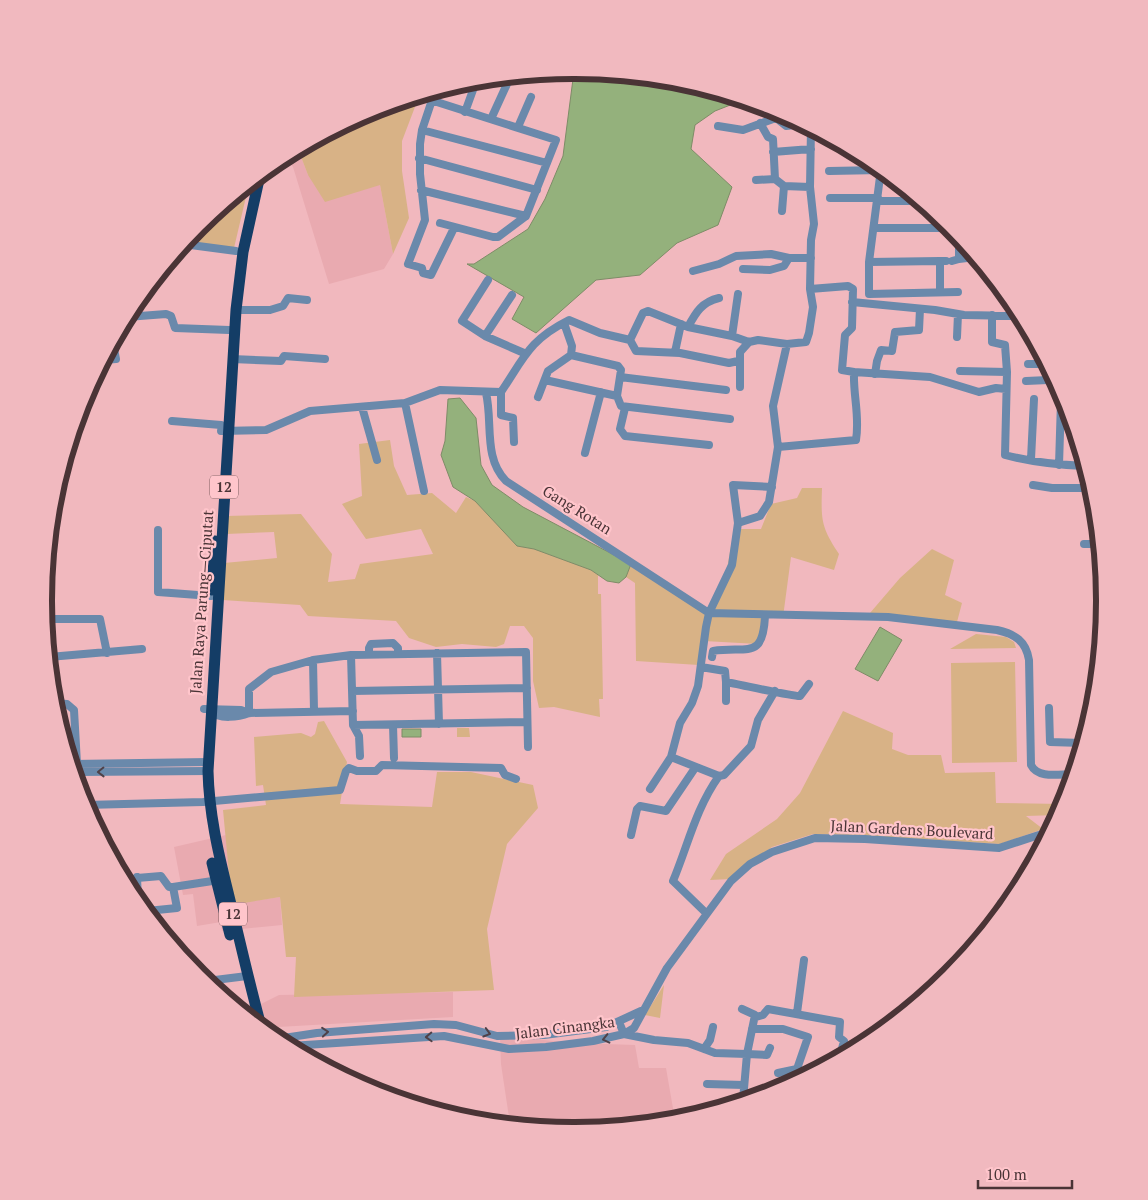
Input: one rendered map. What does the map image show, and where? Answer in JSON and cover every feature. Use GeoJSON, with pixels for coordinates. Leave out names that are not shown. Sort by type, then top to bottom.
{"type":"FeatureCollection","features":[{"type":"Feature","properties":{"kind":"highway","name":"Jalan Raya Parung—Ciputat"},"geometry":{"type":"LineString","coordinates":[[224,429],[232,359],[239,251],[257,186]]}},
{"type":"Feature","properties":{"kind":"highway","name":"Jalan Raya Parung—Ciputat"},"geometry":{"type":"LineString","coordinates":[[207,710],[218,559],[229,330],[239,251],[249,192]]}},
{"type":"Feature","properties":{"kind":"highway","name":"Jalan Raya Parung—Ciputat"},"geometry":{"type":"LineString","coordinates":[[218,559],[211,596],[205,766],[206,802],[215,838],[220,879],[250,1008]]}},
{"type":"Feature","properties":{"kind":"highway","name":"Jalan Raya Parung—Ciputat"},"geometry":{"type":"LineString","coordinates":[[244,976],[258,1015]]}},
{"type":"Feature","properties":{"kind":"street"},"geometry":{"type":"LineString","coordinates":[[491,119],[507,84]]}},
{"type":"Feature","properties":{"kind":"street"},"geometry":{"type":"LineString","coordinates":[[465,112],[472,89]]}},
{"type":"Feature","properties":{"kind":"street"},"geometry":{"type":"LineString","coordinates":[[518,127],[531,97]]}},
{"type":"Feature","properties":{"kind":"street"},"geometry":{"type":"LineString","coordinates":[[433,98],[422,130],[419,158],[425,220],[408,264],[422,268],[423,273],[432,275],[454,228]]}},
{"type":"Feature","properties":{"kind":"street"},"geometry":{"type":"LineString","coordinates":[[428,99],[555,138],[556,142],[526,216],[496,238],[440,223]]}},
{"type":"Feature","properties":{"kind":"street"},"geometry":{"type":"LineString","coordinates":[[718,126],[741,130],[775,118]]}},
{"type":"Feature","properties":{"kind":"street"},"geometry":{"type":"LineString","coordinates":[[779,120],[786,126],[791,125]]}},
{"type":"Feature","properties":{"kind":"street"},"geometry":{"type":"LineString","coordinates":[[760,122],[768,137],[773,139],[775,179]]}},
{"type":"Feature","properties":{"kind":"street"},"geometry":{"type":"LineString","coordinates":[[422,130],[547,164]]}},
{"type":"Feature","properties":{"kind":"street"},"geometry":{"type":"LineString","coordinates":[[630,340],[645,311],[685,326],[732,336],[749,342],[758,340],[788,344],[803,343],[807,340],[813,307],[810,289],[811,240],[814,224],[810,187],[811,135]]}},
{"type":"Feature","properties":{"kind":"street"},"geometry":{"type":"LineString","coordinates":[[773,152],[811,149]]}},
{"type":"Feature","properties":{"kind":"street"},"geometry":{"type":"LineString","coordinates":[[419,158],[537,190]]}},
{"type":"Feature","properties":{"kind":"street"},"geometry":{"type":"LineString","coordinates":[[829,171],[872,172]]}},
{"type":"Feature","properties":{"kind":"street"},"geometry":{"type":"LineString","coordinates":[[756,180],[775,179],[784,186],[810,187]]}},
{"type":"Feature","properties":{"kind":"street"},"geometry":{"type":"LineString","coordinates":[[882,179],[869,262],[868,292],[872,295],[958,292]]}},
{"type":"Feature","properties":{"kind":"street"},"geometry":{"type":"LineString","coordinates":[[782,211],[784,186]]}},
{"type":"Feature","properties":{"kind":"street"},"geometry":{"type":"LineString","coordinates":[[421,190],[526,216]]}},
{"type":"Feature","properties":{"kind":"street"},"geometry":{"type":"LineString","coordinates":[[830,198],[909,201]]}},
{"type":"Feature","properties":{"kind":"street"},"geometry":{"type":"LineString","coordinates":[[875,228],[940,228]]}},
{"type":"Feature","properties":{"kind":"street"},"geometry":{"type":"LineString","coordinates":[[192,245],[239,251]]}},
{"type":"Feature","properties":{"kind":"street"},"geometry":{"type":"LineString","coordinates":[[940,292],[949,260],[956,245]]}},
{"type":"Feature","properties":{"kind":"street"},"geometry":{"type":"LineString","coordinates":[[693,271],[719,264],[736,256],[771,254],[789,258],[811,258]]}},
{"type":"Feature","properties":{"kind":"street"},"geometry":{"type":"LineString","coordinates":[[742,270],[770,270],[779,268],[784,266],[789,258]]}},
{"type":"Feature","properties":{"kind":"street"},"geometry":{"type":"LineString","coordinates":[[869,262],[968,258]]}},
{"type":"Feature","properties":{"kind":"street"},"geometry":{"type":"LineString","coordinates":[[488,280],[462,321],[485,336],[524,353]]}},
{"type":"Feature","properties":{"kind":"street"},"geometry":{"type":"LineString","coordinates":[[810,289],[848,286],[853,289],[852,328],[846,335],[842,370],[930,377],[979,392],[996,388],[1006,389]]}},
{"type":"Feature","properties":{"kind":"street"},"geometry":{"type":"LineString","coordinates":[[732,336],[738,294]]}},
{"type":"Feature","properties":{"kind":"street"},"geometry":{"type":"LineString","coordinates":[[485,336],[512,295]]}},
{"type":"Feature","properties":{"kind":"street"},"geometry":{"type":"LineString","coordinates":[[236,310],[270,310],[283,306],[288,298],[308,300]]}},
{"type":"Feature","properties":{"kind":"street"},"geometry":{"type":"LineString","coordinates":[[675,352],[685,326],[700,307],[711,300],[719,298]]}},
{"type":"Feature","properties":{"kind":"street"},"geometry":{"type":"LineString","coordinates":[[852,302],[958,314],[1012,316]]}},
{"type":"Feature","properties":{"kind":"street"},"geometry":{"type":"LineString","coordinates":[[875,374],[881,350],[892,351],[895,332],[919,330],[920,310]]}},
{"type":"Feature","properties":{"kind":"street"},"geometry":{"type":"LineString","coordinates":[[136,316],[166,314],[171,316],[175,328],[229,330]]}},
{"type":"Feature","properties":{"kind":"street"},"geometry":{"type":"LineString","coordinates":[[957,337],[958,314]]}},
{"type":"Feature","properties":{"kind":"street"},"geometry":{"type":"LineString","coordinates":[[992,315],[992,342],[1005,345],[1006,389],[1003,453],[1006,456],[1031,459],[1042,464],[1078,466]]}},
{"type":"Feature","properties":{"kind":"street"},"geometry":{"type":"LineString","coordinates":[[514,442],[513,418],[501,415],[501,392],[524,353],[548,332],[572,320],[600,333],[630,340],[636,350],[675,352],[729,363],[738,361]]}},
{"type":"Feature","properties":{"kind":"street"},"geometry":{"type":"LineString","coordinates":[[538,397],[548,372],[571,355],[572,346],[564,323]]}},
{"type":"Feature","properties":{"kind":"street"},"geometry":{"type":"LineString","coordinates":[[740,387],[738,361],[740,352],[749,342]]}},
{"type":"Feature","properties":{"kind":"street"},"geometry":{"type":"LineString","coordinates":[[738,523],[760,516],[768,508],[778,447],[773,406],[788,344]]}},
{"type":"Feature","properties":{"kind":"street"},"geometry":{"type":"LineString","coordinates":[[571,355],[618,366],[621,370],[618,402],[625,408],[730,419]]}},
{"type":"Feature","properties":{"kind":"street"},"geometry":{"type":"LineString","coordinates":[[232,359],[281,360],[284,356],[325,359]]}},
{"type":"Feature","properties":{"kind":"street"},"geometry":{"type":"LineString","coordinates":[[1028,364],[1039,364]]}},
{"type":"Feature","properties":{"kind":"street"},"geometry":{"type":"LineString","coordinates":[[960,371],[1006,372]]}},
{"type":"Feature","properties":{"kind":"street"},"geometry":{"type":"LineString","coordinates":[[778,447],[856,440],[858,413],[853,392],[854,372]]}},
{"type":"Feature","properties":{"kind":"street"},"geometry":{"type":"LineString","coordinates":[[620,378],[726,390]]}},
{"type":"Feature","properties":{"kind":"street"},"geometry":{"type":"LineString","coordinates":[[545,380],[618,396]]}},
{"type":"Feature","properties":{"kind":"street"},"geometry":{"type":"LineString","coordinates":[[1026,381],[1047,380]]}},
{"type":"Feature","properties":{"kind":"street"},"geometry":{"type":"LineString","coordinates":[[172,421],[224,429],[266,430],[305,412],[406,403],[445,390],[486,393],[501,392]]}},
{"type":"Feature","properties":{"kind":"street"},"geometry":{"type":"LineString","coordinates":[[585,453],[601,392]]}},
{"type":"Feature","properties":{"kind":"street","name":"Gang Rotan"},"geometry":{"type":"LineString","coordinates":[[486,393],[491,451],[496,466],[506,481],[709,613],[913,619],[997,630],[1013,634],[1026,646],[1029,660],[1031,765],[1042,774],[1066,774]]}},
{"type":"Feature","properties":{"kind":"street"},"geometry":{"type":"LineString","coordinates":[[1031,459],[1034,399]]}},
{"type":"Feature","properties":{"kind":"street"},"geometry":{"type":"LineString","coordinates":[[406,403],[424,491]]}},
{"type":"Feature","properties":{"kind":"street"},"geometry":{"type":"LineString","coordinates":[[362,407],[377,460]]}},
{"type":"Feature","properties":{"kind":"street"},"geometry":{"type":"LineString","coordinates":[[625,408],[620,430],[625,436],[708,445]]}},
{"type":"Feature","properties":{"kind":"street"},"geometry":{"type":"LineString","coordinates":[[1059,465],[1061,412]]}},
{"type":"Feature","properties":{"kind":"street"},"geometry":{"type":"LineString","coordinates":[[650,789],[671,757],[680,722],[698,686],[709,613],[732,565],[738,523],[732,492],[733,485],[772,487]]}},
{"type":"Feature","properties":{"kind":"street"},"geometry":{"type":"LineString","coordinates":[[1033,485],[1052,488],[1083,488]]}},
{"type":"Feature","properties":{"kind":"street"},"geometry":{"type":"LineString","coordinates":[[158,530],[158,592],[211,596]]}},
{"type":"Feature","properties":{"kind":"street"},"geometry":{"type":"LineString","coordinates":[[1084,544],[1092,544]]}},
{"type":"Feature","properties":{"kind":"street"},"geometry":{"type":"LineString","coordinates":[[712,657],[713,651],[752,648],[759,645],[764,636],[765,616]]}},
{"type":"Feature","properties":{"kind":"street"},"geometry":{"type":"LineString","coordinates":[[53,619],[100,619],[107,653]]}},
{"type":"Feature","properties":{"kind":"street"},"geometry":{"type":"LineString","coordinates":[[249,713],[249,689],[271,672],[313,660],[369,654],[369,648],[372,644],[393,644],[398,648],[398,654],[526,652],[528,747]]}},
{"type":"Feature","properties":{"kind":"street"},"geometry":{"type":"LineString","coordinates":[[56,657],[142,649]]}},
{"type":"Feature","properties":{"kind":"street"},"geometry":{"type":"LineString","coordinates":[[436,653],[438,724]]}},
{"type":"Feature","properties":{"kind":"street"},"geometry":{"type":"LineString","coordinates":[[352,655],[353,725],[359,736],[360,756]]}},
{"type":"Feature","properties":{"kind":"street"},"geometry":{"type":"LineString","coordinates":[[313,660],[314,711]]}},
{"type":"Feature","properties":{"kind":"street"},"geometry":{"type":"LineString","coordinates":[[701,667],[725,671],[726,701]]}},
{"type":"Feature","properties":{"kind":"street"},"geometry":{"type":"LineString","coordinates":[[726,682],[775,690],[798,697],[809,684]]}},
{"type":"Feature","properties":{"kind":"street"},"geometry":{"type":"LineString","coordinates":[[352,691],[527,688]]}},
{"type":"Feature","properties":{"kind":"street"},"geometry":{"type":"LineString","coordinates":[[671,757],[695,768],[719,776],[724,775],[751,746],[758,720],[775,690]]}},
{"type":"Feature","properties":{"kind":"street"},"geometry":{"type":"LineString","coordinates":[[63,703],[74,710],[75,751]]}},
{"type":"Feature","properties":{"kind":"street"},"geometry":{"type":"LineString","coordinates":[[1049,708],[1050,742],[1076,743]]}},
{"type":"Feature","properties":{"kind":"street"},"geometry":{"type":"LineString","coordinates":[[207,710],[214,715],[223,716],[242,716],[249,713],[353,710]]}},
{"type":"Feature","properties":{"kind":"street"},"geometry":{"type":"LineString","coordinates":[[353,725],[527,722]]}},
{"type":"Feature","properties":{"kind":"street"},"geometry":{"type":"LineString","coordinates":[[393,725],[394,758]]}},
{"type":"Feature","properties":{"kind":"street"},"geometry":{"type":"LineString","coordinates":[[94,805],[206,802],[340,790],[346,771],[349,768],[357,771],[376,771],[382,765],[501,768],[504,775],[516,779]]}},
{"type":"Feature","properties":{"kind":"street"},"geometry":{"type":"LineString","coordinates":[[80,767],[205,766]]}},
{"type":"Feature","properties":{"kind":"street"},"geometry":{"type":"LineString","coordinates":[[631,835],[635,816],[640,806],[666,811],[695,768]]}},
{"type":"Feature","properties":{"kind":"street"},"geometry":{"type":"LineString","coordinates":[[706,913],[673,881],[684,856],[699,808],[719,776]]}},
{"type":"Feature","properties":{"kind":"street","name":"Jalan Gardens Boulevard"},"geometry":{"type":"LineString","coordinates":[[636,1018],[667,968],[731,880],[750,864],[772,852],[815,838],[865,839],[990,849],[999,848],[1040,835]]}},
{"type":"Feature","properties":{"kind":"street"},"geometry":{"type":"LineString","coordinates":[[132,877],[161,876],[169,887],[220,879]]}},
{"type":"Feature","properties":{"kind":"street"},"geometry":{"type":"LineString","coordinates":[[136,877],[137,885]]}},
{"type":"Feature","properties":{"kind":"street"},"geometry":{"type":"LineString","coordinates":[[155,910],[177,908],[173,887]]}},
{"type":"Feature","properties":{"kind":"street"},"geometry":{"type":"LineString","coordinates":[[797,1014],[804,960]]}},
{"type":"Feature","properties":{"kind":"street"},"geometry":{"type":"LineString","coordinates":[[217,980],[244,976]]}},
{"type":"Feature","properties":{"kind":"street"},"geometry":{"type":"LineString","coordinates":[[742,1009],[754,1014],[756,1017]]}},
{"type":"Feature","properties":{"kind":"street"},"geometry":{"type":"LineString","coordinates":[[756,1017],[763,1015],[768,1009],[841,1023],[839,1037],[844,1041],[842,1047]]}},
{"type":"Feature","properties":{"kind":"street"},"geometry":{"type":"LineString","coordinates":[[743,1093],[747,1054],[756,1017]]}},
{"type":"Feature","properties":{"kind":"street","name":"Jalan Cinangka"},"geometry":{"type":"LineString","coordinates":[[289,1037],[317,1032],[434,1024],[456,1025],[497,1036],[544,1035],[595,1029],[636,1018],[634,1028],[624,1034],[593,1042],[546,1047],[496,1048],[467,1039],[444,1036],[302,1045]]}},
{"type":"Feature","properties":{"kind":"street"},"geometry":{"type":"LineString","coordinates":[[619,1022],[624,1034],[654,1040],[688,1043],[715,1053],[767,1055],[770,1048]]}},
{"type":"Feature","properties":{"kind":"street"},"geometry":{"type":"LineString","coordinates":[[704,1049],[710,1040],[713,1027]]}},
{"type":"Feature","properties":{"kind":"street"},"geometry":{"type":"LineString","coordinates":[[752,1029],[783,1029],[808,1037],[797,1069],[778,1073]]}},
{"type":"Feature","properties":{"kind":"street"},"geometry":{"type":"LineString","coordinates":[[544,1035],[546,1047]]}},
{"type":"Feature","properties":{"kind":"street"},"geometry":{"type":"LineString","coordinates":[[707,1084],[744,1085]]}},
{"type":"Feature","properties":{"kind":"shaded area"},"geometry":{"type":"Polygon","coordinates":[[[573,79],[642,83],[709,96],[734,104],[715,111],[695,125],[691,149],[732,187],[718,225],[677,243],[640,275],[596,280],[536,333],[512,319],[524,297],[467,264],[474,264],[528,229],[545,199],[563,156],[573,79]]]}},
{"type":"Feature","properties":{"kind":"shaded area"},"geometry":{"type":"Polygon","coordinates":[[[417,103],[402,141],[402,171],[409,218],[393,254],[380,185],[325,202],[308,175],[301,156],[343,132],[374,118],[417,103]]]}},
{"type":"Feature","properties":{"kind":"shaded area"},"geometry":{"type":"Polygon","coordinates":[[[301,156],[308,175],[380,185],[393,254],[384,269],[329,284],[293,167],[290,162],[301,156]]]}},
{"type":"Feature","properties":{"kind":"shaded area"},"geometry":{"type":"Polygon","coordinates":[[[247,195],[234,248],[194,243],[247,195]]]}},
{"type":"Feature","properties":{"kind":"shaded area"},"geometry":{"type":"Polygon","coordinates":[[[460,398],[476,418],[481,465],[492,485],[523,507],[631,564],[626,577],[619,583],[607,581],[591,570],[534,549],[517,546],[475,501],[453,487],[441,455],[445,441],[448,399],[460,398]]]}},
{"type":"Feature","properties":{"kind":"shaded area"},"geometry":{"type":"Polygon","coordinates":[[[390,440],[394,466],[407,495],[432,493],[456,513],[466,497],[475,501],[517,546],[534,549],[591,570],[598,575],[598,594],[601,594],[603,699],[599,699],[600,717],[554,707],[539,708],[533,681],[533,638],[524,626],[510,626],[504,644],[496,647],[462,644],[436,647],[409,638],[396,621],[308,616],[300,605],[223,600],[224,563],[277,558],[274,532],[226,534],[226,516],[301,514],[332,554],[328,582],[355,579],[360,564],[433,554],[421,529],[366,539],[342,504],[362,496],[359,444],[390,440]]]}},
{"type":"Feature","properties":{"kind":"shaded area"},"geometry":{"type":"Polygon","coordinates":[[[802,488],[822,488],[823,523],[839,554],[834,570],[791,557],[783,617],[762,617],[758,644],[704,641],[699,665],[636,661],[635,583],[626,577],[631,564],[710,612],[725,580],[734,529],[761,529],[771,504],[797,498],[802,488]]]}},
{"type":"Feature","properties":{"kind":"shaded area"},"geometry":{"type":"Polygon","coordinates":[[[932,549],[954,560],[945,595],[962,603],[957,622],[941,622],[870,613],[900,578],[932,549]]]}},
{"type":"Feature","properties":{"kind":"shaded area"},"geometry":{"type":"Polygon","coordinates":[[[880,627],[902,640],[878,681],[855,669],[880,627]]]}},
{"type":"Feature","properties":{"kind":"shaded area"},"geometry":{"type":"Polygon","coordinates":[[[976,634],[1006,637],[1014,642],[1016,648],[950,649],[976,634]]]}},
{"type":"Feature","properties":{"kind":"shaded area"},"geometry":{"type":"Polygon","coordinates":[[[1015,662],[1017,762],[952,763],[951,663],[1015,662]]]}},
{"type":"Feature","properties":{"kind":"shaded area"},"geometry":{"type":"Polygon","coordinates":[[[843,711],[893,733],[892,749],[908,755],[941,755],[945,773],[995,772],[996,803],[1054,804],[1049,815],[1026,816],[1043,829],[1000,844],[813,834],[772,847],[730,879],[710,880],[726,854],[777,819],[800,793],[843,711]]]}},
{"type":"Feature","properties":{"kind":"shaded area"},"geometry":{"type":"Polygon","coordinates":[[[324,721],[347,762],[340,804],[432,807],[437,772],[471,772],[533,785],[538,808],[507,844],[487,929],[494,990],[294,997],[296,957],[286,957],[280,897],[232,905],[223,810],[266,805],[263,785],[256,786],[254,737],[301,733],[311,737],[315,734],[318,722],[324,721]]]}},
{"type":"Feature","properties":{"kind":"shaded area"},"geometry":{"type":"Polygon","coordinates":[[[457,728],[469,728],[470,737],[457,737],[457,728]]]}},
{"type":"Feature","properties":{"kind":"shaded area"},"geometry":{"type":"Polygon","coordinates":[[[402,729],[421,729],[421,737],[402,737],[402,729]]]}},
{"type":"Feature","properties":{"kind":"shaded area"},"geometry":{"type":"Polygon","coordinates":[[[226,835],[232,904],[280,897],[282,925],[222,931],[221,922],[197,926],[193,894],[183,895],[174,847],[226,835]]]}},
{"type":"Feature","properties":{"kind":"shaded area"},"geometry":{"type":"Polygon","coordinates":[[[664,985],[660,1018],[645,1015],[664,985]]]}},
{"type":"Feature","properties":{"kind":"shaded area"},"geometry":{"type":"Polygon","coordinates":[[[453,992],[453,1017],[278,1027],[265,1020],[261,1004],[279,995],[453,992]]]}},
{"type":"Feature","properties":{"kind":"shaded area"},"geometry":{"type":"Polygon","coordinates":[[[500,1036],[576,1043],[635,1045],[639,1068],[666,1068],[674,1111],[642,1117],[574,1122],[509,1117],[501,1064],[500,1036]]]}}]}
